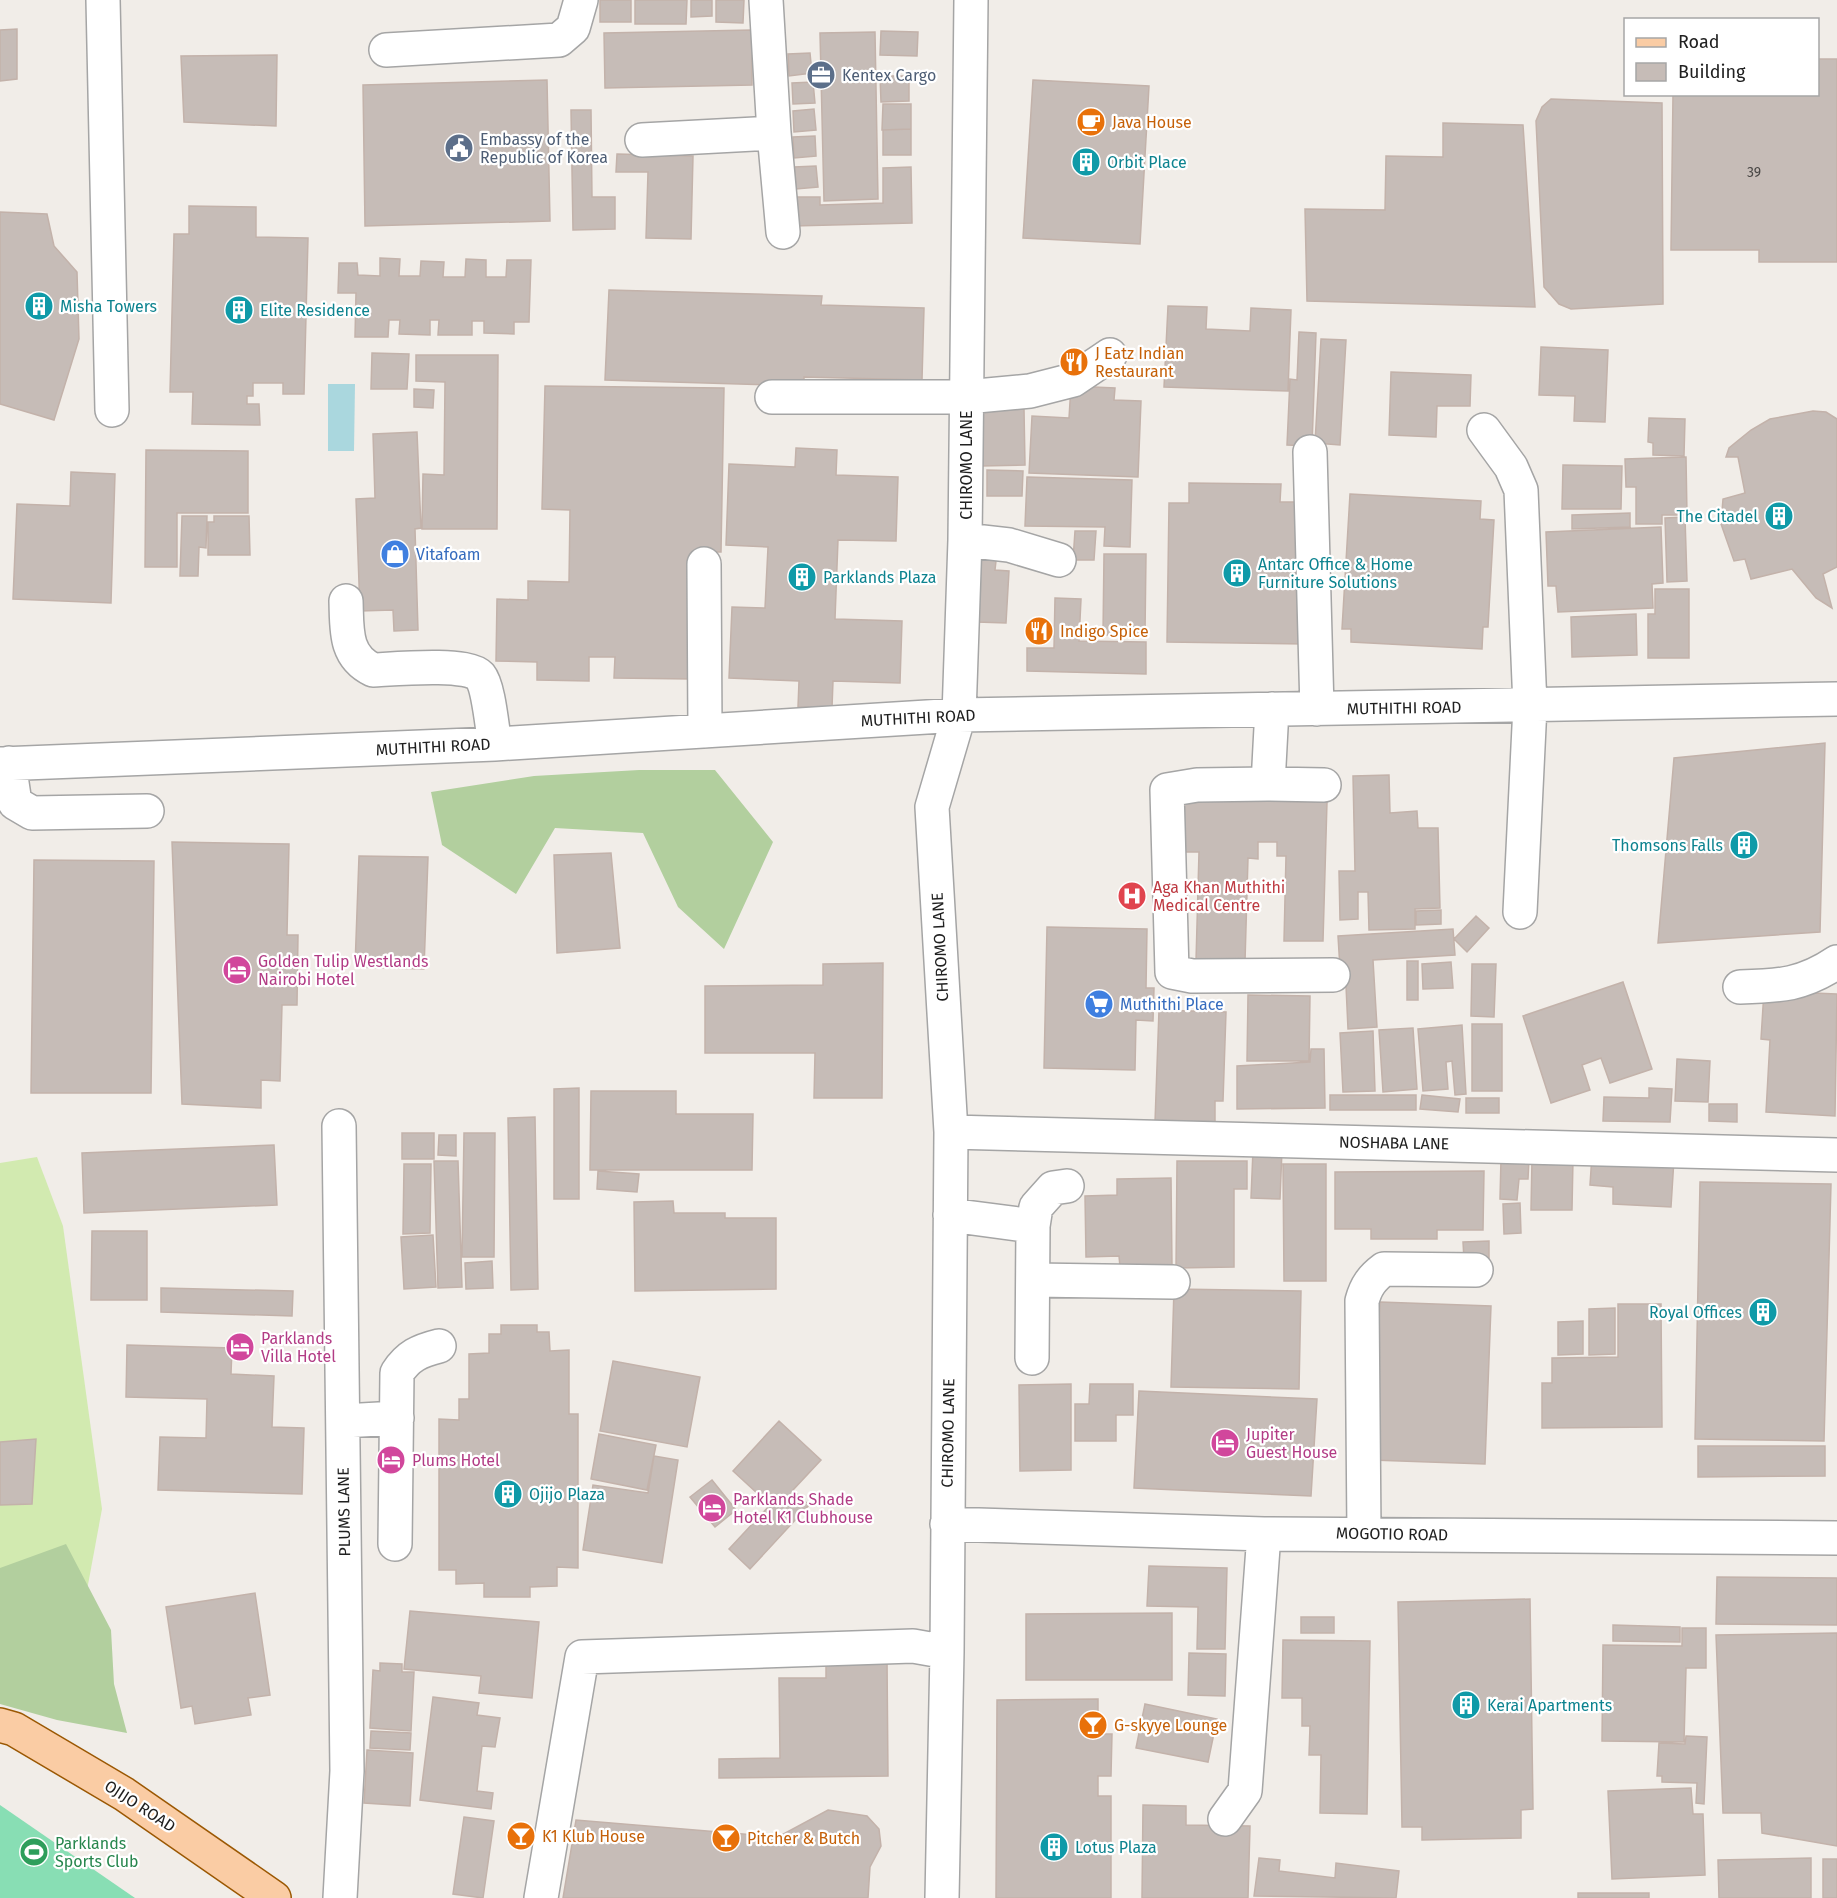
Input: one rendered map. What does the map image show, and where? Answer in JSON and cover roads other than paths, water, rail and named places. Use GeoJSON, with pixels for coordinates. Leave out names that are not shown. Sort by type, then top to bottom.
{"type":"FeatureCollection","features":[{"type":"Feature","properties":{"kind":"main road","name":"OJIJO ROAD"},"geometry":{"type":"LineString","coordinates":[[0,1725],[14,1730],[124,1794],[274,1898]]}},
{"type":"Feature","properties":{"kind":"street"},"geometry":{"type":"LineString","coordinates":[[103,0],[112,410]]}},
{"type":"Feature","properties":{"kind":"street"},"geometry":{"type":"LineString","coordinates":[[386,50],[559,40],[573,28],[581,0]]}},
{"type":"Feature","properties":{"kind":"street"},"geometry":{"type":"LineString","coordinates":[[766,0],[783,232]]}},
{"type":"Feature","properties":{"kind":"street","name":"CHIROMO LANE"},"geometry":{"type":"LineString","coordinates":[[942,1898],[947,1652],[951,1132],[932,807],[959,715],[965,540],[971,0]]}},
{"type":"Feature","properties":{"kind":"street"},"geometry":{"type":"LineString","coordinates":[[642,140],[774,133]]}},
{"type":"Feature","properties":{"kind":"street"},"geometry":{"type":"LineString","coordinates":[[772,397],[966,398],[1055,386],[1073,380],[1110,355]]}},
{"type":"Feature","properties":{"kind":"street"},"geometry":{"type":"LineString","coordinates":[[1484,430],[1511,467],[1521,490],[1530,706],[1520,912]]}},
{"type":"Feature","properties":{"kind":"street"},"geometry":{"type":"LineString","coordinates":[[1310,452],[1317,709]]}},
{"type":"Feature","properties":{"kind":"street"},"geometry":{"type":"LineString","coordinates":[[965,540],[1009,545],[1059,560]]}},
{"type":"Feature","properties":{"kind":"street"},"geometry":{"type":"LineString","coordinates":[[704,564],[705,731]]}},
{"type":"Feature","properties":{"kind":"street"},"geometry":{"type":"LineString","coordinates":[[346,601],[347,635],[351,652],[362,664],[374,670],[465,668],[479,675],[484,685],[495,744]]}},
{"type":"Feature","properties":{"kind":"street","name":"MUTHITHI ROAD"},"geometry":{"type":"LineString","coordinates":[[4,764],[495,744],[959,715],[1837,699]]}},
{"type":"Feature","properties":{"kind":"street"},"geometry":{"type":"LineString","coordinates":[[1268,784],[1272,709]]}},
{"type":"Feature","properties":{"kind":"street"},"geometry":{"type":"LineString","coordinates":[[4,764],[15,803],[32,813],[147,811]]}},
{"type":"Feature","properties":{"kind":"street"},"geometry":{"type":"LineString","coordinates":[[1324,785],[1197,785],[1167,790],[1172,972],[1192,976],[1333,975]]}},
{"type":"Feature","properties":{"kind":"street"},"geometry":{"type":"LineString","coordinates":[[1740,987],[1792,984],[1818,975],[1837,962]]}},
{"type":"Feature","properties":{"kind":"street","name":"PLUMS LANE"},"geometry":{"type":"LineString","coordinates":[[339,1126],[347,1771],[340,1898]]}},
{"type":"Feature","properties":{"kind":"street","name":"NOSHABA LANE"},"geometry":{"type":"LineString","coordinates":[[951,1132],[1837,1155]]}},
{"type":"Feature","properties":{"kind":"street"},"geometry":{"type":"LineString","coordinates":[[1032,1358],[1033,1226],[1036,1207],[1053,1188],[1067,1186]]}},
{"type":"Feature","properties":{"kind":"street"},"geometry":{"type":"LineString","coordinates":[[950,1215],[1033,1226]]}},
{"type":"Feature","properties":{"kind":"street"},"geometry":{"type":"LineString","coordinates":[[1364,1533],[1362,1301],[1365,1289],[1384,1269],[1476,1270]]}},
{"type":"Feature","properties":{"kind":"street"},"geometry":{"type":"LineString","coordinates":[[1033,1280],[1173,1282]]}},
{"type":"Feature","properties":{"kind":"street"},"geometry":{"type":"LineString","coordinates":[[395,1544],[397,1373],[405,1360],[420,1351],[439,1346]]}},
{"type":"Feature","properties":{"kind":"street"},"geometry":{"type":"LineString","coordinates":[[343,1421],[397,1418]]}},
{"type":"Feature","properties":{"kind":"street","name":"MOGOTIO ROAD"},"geometry":{"type":"LineString","coordinates":[[947,1524],[1264,1534],[1364,1533],[1695,1539],[1837,1538]]}},
{"type":"Feature","properties":{"kind":"street"},"geometry":{"type":"LineString","coordinates":[[1225,1819],[1245,1791],[1264,1534]]}},
{"type":"Feature","properties":{"kind":"street"},"geometry":{"type":"LineString","coordinates":[[542,1898],[582,1657],[913,1646],[947,1652]]}},
{"type":"Feature","properties":{"kind":"water"},"geometry":{"type":"Polygon","coordinates":[[[328,384],[355,384],[354,451],[328,451],[328,384]]]}},
{"type":"Feature","properties":{"kind":"place","name":"Kentex Cargo"},"geometry":{"type":"Point","coordinates":[821,75]}},
{"type":"Feature","properties":{"kind":"place","name":"Java House"},"geometry":{"type":"Point","coordinates":[1091,122]}},
{"type":"Feature","properties":{"kind":"place","name":"Embassy of the Republic of Korea"},"geometry":{"type":"Point","coordinates":[459,148]}},
{"type":"Feature","properties":{"kind":"place","name":"Orbit Place"},"geometry":{"type":"Point","coordinates":[1086,162]}},
{"type":"Feature","properties":{"kind":"place","name":"Misha Towers"},"geometry":{"type":"Point","coordinates":[39,306]}},
{"type":"Feature","properties":{"kind":"place","name":"Elite Residence"},"geometry":{"type":"Point","coordinates":[239,310]}},
{"type":"Feature","properties":{"kind":"place","name":"J Eatz Indian Restaurant"},"geometry":{"type":"Point","coordinates":[1074,362]}},
{"type":"Feature","properties":{"kind":"place","name":"The Citadel"},"geometry":{"type":"Point","coordinates":[1779,516]}},
{"type":"Feature","properties":{"kind":"place","name":"Vitafoam"},"geometry":{"type":"Point","coordinates":[395,554]}},
{"type":"Feature","properties":{"kind":"place","name":"Antarc Office & Home Furniture Solutions"},"geometry":{"type":"Point","coordinates":[1237,573]}},
{"type":"Feature","properties":{"kind":"place","name":"Parklands Plaza"},"geometry":{"type":"Point","coordinates":[802,577]}},
{"type":"Feature","properties":{"kind":"place","name":"Indigo Spice"},"geometry":{"type":"Point","coordinates":[1039,631]}},
{"type":"Feature","properties":{"kind":"place","name":"Thomsons Falls"},"geometry":{"type":"Point","coordinates":[1744,845]}},
{"type":"Feature","properties":{"kind":"place","name":"Aga Khan Muthithi Medical Centre"},"geometry":{"type":"Point","coordinates":[1132,896]}},
{"type":"Feature","properties":{"kind":"place","name":"Golden Tulip Westlands Nairobi Hotel"},"geometry":{"type":"Point","coordinates":[237,970]}},
{"type":"Feature","properties":{"kind":"place","name":"Muthithi Place"},"geometry":{"type":"Point","coordinates":[1099,1004]}},
{"type":"Feature","properties":{"kind":"place","name":"Royal Offices"},"geometry":{"type":"Point","coordinates":[1763,1312]}},
{"type":"Feature","properties":{"kind":"place","name":"Parklands Villa Hotel"},"geometry":{"type":"Point","coordinates":[240,1347]}},
{"type":"Feature","properties":{"kind":"place","name":"Jupiter Guest House"},"geometry":{"type":"Point","coordinates":[1225,1443]}},
{"type":"Feature","properties":{"kind":"place","name":"Plums Hotel"},"geometry":{"type":"Point","coordinates":[391,1460]}},
{"type":"Feature","properties":{"kind":"place","name":"Ojijo Plaza"},"geometry":{"type":"Point","coordinates":[508,1494]}},
{"type":"Feature","properties":{"kind":"place","name":"Parklands Shade Hotel K1 Clubhouse"},"geometry":{"type":"Point","coordinates":[712,1508]}},
{"type":"Feature","properties":{"kind":"place","name":"Kerai Apartments"},"geometry":{"type":"Point","coordinates":[1466,1705]}},
{"type":"Feature","properties":{"kind":"place","name":"G-skyye Lounge"},"geometry":{"type":"Point","coordinates":[1093,1725]}},
{"type":"Feature","properties":{"kind":"place","name":"K1 Klub House"},"geometry":{"type":"Point","coordinates":[521,1836]}},
{"type":"Feature","properties":{"kind":"place","name":"Pitcher & Butch"},"geometry":{"type":"Point","coordinates":[726,1838]}},
{"type":"Feature","properties":{"kind":"place","name":"Lotus Plaza"},"geometry":{"type":"Point","coordinates":[1054,1847]}},
{"type":"Feature","properties":{"kind":"place","name":"Parklands Sports Club"},"geometry":{"type":"Point","coordinates":[34,1852]}}]}
